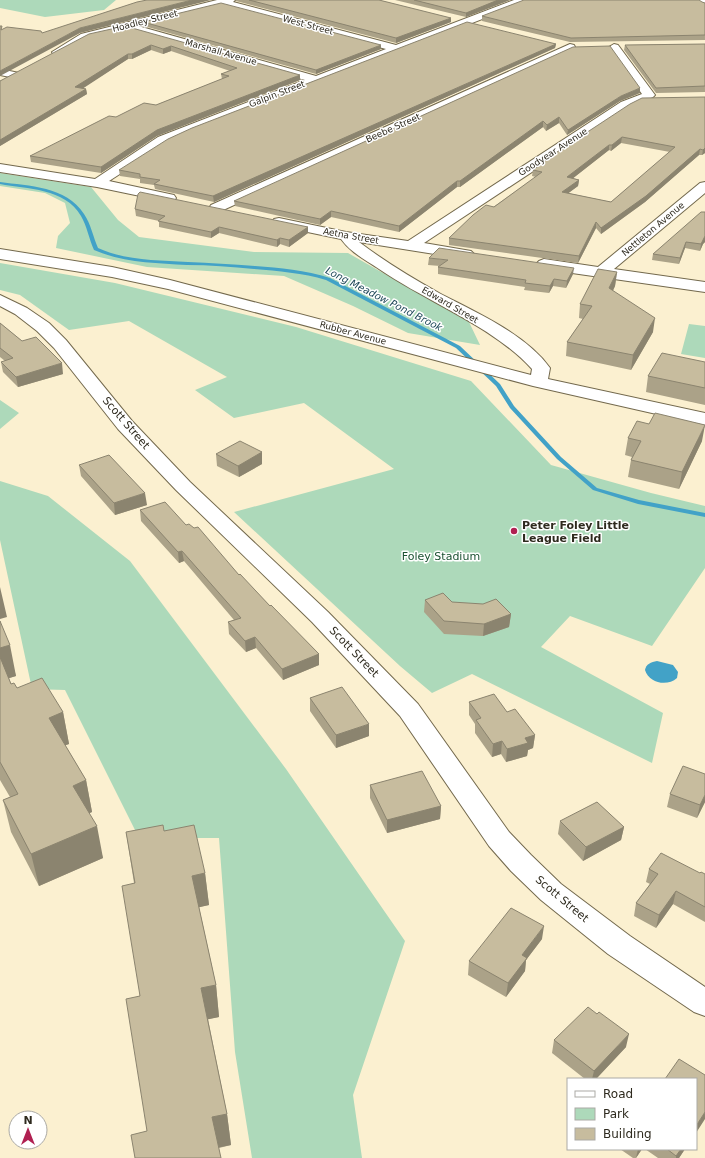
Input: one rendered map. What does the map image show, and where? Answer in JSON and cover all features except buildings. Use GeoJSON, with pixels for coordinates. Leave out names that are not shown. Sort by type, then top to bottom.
{"type":"FeatureCollection","features":[{"type":"Feature","properties":{"kind":"street","name":"Galpin Street"},"geometry":{"type":"LineString","coordinates":[[97,183],[163,140],[188,129],[395,48],[523,0]]}},
{"type":"Feature","properties":{"kind":"street"},"geometry":{"type":"LineString","coordinates":[[701,0],[705,4]]}},
{"type":"Feature","properties":{"kind":"street","name":"Hoadley Street"},"geometry":{"type":"LineString","coordinates":[[50,56],[85,36],[226,1]]}},
{"type":"Feature","properties":{"kind":"street","name":"West Street"},"geometry":{"type":"LineString","coordinates":[[226,1],[395,48]]}},
{"type":"Feature","properties":{"kind":"street"},"geometry":{"type":"LineString","coordinates":[[450,18],[488,27]]}},
{"type":"Feature","properties":{"kind":"street","name":"Marshall Avenue"},"geometry":{"type":"LineString","coordinates":[[127,26],[315,79]]}},
{"type":"Feature","properties":{"kind":"street","name":"Beebe Street"},"geometry":{"type":"LineString","coordinates":[[216,208],[574,47],[555,44]]}},
{"type":"Feature","properties":{"kind":"street"},"geometry":{"type":"LineString","coordinates":[[629,46],[611,47],[649,95],[638,99]]}},
{"type":"Feature","properties":{"kind":"street"},"geometry":{"type":"LineString","coordinates":[[0,72],[19,73],[0,83]]}},
{"type":"Feature","properties":{"kind":"street"},"geometry":{"type":"LineString","coordinates":[[638,99],[660,98]]}},
{"type":"Feature","properties":{"kind":"street","name":"Goodyear Avenue"},"geometry":{"type":"LineString","coordinates":[[410,246],[625,105],[638,99]]}},
{"type":"Feature","properties":{"kind":"street"},"geometry":{"type":"LineString","coordinates":[[0,168],[97,183],[179,200]]}},
{"type":"Feature","properties":{"kind":"street","name":"Nettleton Avenue"},"geometry":{"type":"LineString","coordinates":[[601,272],[705,186]]}},
{"type":"Feature","properties":{"kind":"street"},"geometry":{"type":"LineString","coordinates":[[202,205],[239,213]]}},
{"type":"Feature","properties":{"kind":"street","name":"Aetna Street"},"geometry":{"type":"LineString","coordinates":[[262,218],[346,236],[478,255]]}},
{"type":"Feature","properties":{"kind":"street","name":"Edward Street"},"geometry":{"type":"LineString","coordinates":[[346,236],[354,246],[419,288],[517,346],[541,368],[539,382]]}},
{"type":"Feature","properties":{"kind":"street","name":"Rubber Avenue"},"geometry":{"type":"LineString","coordinates":[[0,254],[112,272],[170,285],[539,382],[705,419]]}},
{"type":"Feature","properties":{"kind":"street"},"geometry":{"type":"LineString","coordinates":[[532,263],[705,287]]}},
{"type":"Feature","properties":{"kind":"street","name":"Scott Street"},"geometry":{"type":"LineString","coordinates":[[0,300],[22,311],[43,327],[60,344],[126,424],[183,486],[320,617],[409,710],[499,839],[521,863],[551,892],[619,944],[660,974],[705,1003]]}},
{"type":"Feature","properties":{"kind":"green space"},"geometry":{"type":"Polygon","coordinates":[[[0,0],[116,0],[104,10],[45,17],[0,8],[0,0]]]}},
{"type":"Feature","properties":{"kind":"green space"},"geometry":{"type":"Polygon","coordinates":[[[0,173],[91,187],[118,220],[139,237],[254,252],[348,253],[469,322],[480,345],[408,333],[353,306],[284,276],[147,267],[56,248],[58,236],[70,223],[65,203],[45,193],[0,186],[0,173]]]}},
{"type":"Feature","properties":{"kind":"green space","name":"Foley Stadium"},"geometry":{"type":"Polygon","coordinates":[[[0,263],[115,283],[296,327],[471,381],[551,465],[651,493],[705,506],[705,568],[652,646],[570,616],[541,647],[663,713],[652,763],[472,674],[432,693],[400,666],[234,512],[394,469],[304,403],[234,418],[195,390],[227,377],[129,321],[69,330],[20,295],[0,290],[0,263]]]}},
{"type":"Feature","properties":{"kind":"green space"},"geometry":{"type":"Polygon","coordinates":[[[689,324],[705,326],[705,358],[681,354],[689,324]]]}},
{"type":"Feature","properties":{"kind":"green space"},"geometry":{"type":"Polygon","coordinates":[[[0,400],[19,413],[0,429],[0,400]]]}},
{"type":"Feature","properties":{"kind":"green space"},"geometry":{"type":"Polygon","coordinates":[[[0,481],[48,496],[130,561],[286,769],[405,941],[353,1095],[362,1158],[252,1158],[235,1052],[219,838],[139,838],[65,690],[32,689],[0,540],[0,481]]]}},
{"type":"Feature","properties":{"kind":"water"},"geometry":{"type":"Polygon","coordinates":[[[657,661],[673,665],[678,672],[677,678],[673,681],[664,683],[654,681],[650,678],[645,670],[646,666],[657,661]]]}},
{"type":"Feature","properties":{"kind":"waterway","name":"Long Meadow Pond Brook"},"geometry":{"type":"LineString","coordinates":[[0,183],[45,190],[66,198],[75,205],[82,214],[96,249],[106,254],[151,262],[285,270],[311,274],[328,279],[458,347],[498,385],[512,407],[559,458],[595,489],[638,502],[705,515]]}},
{"type":"Feature","properties":{"kind":"place","name":"Peter Foley Little League Field"},"geometry":{"type":"Point","coordinates":[514,531]}}]}
